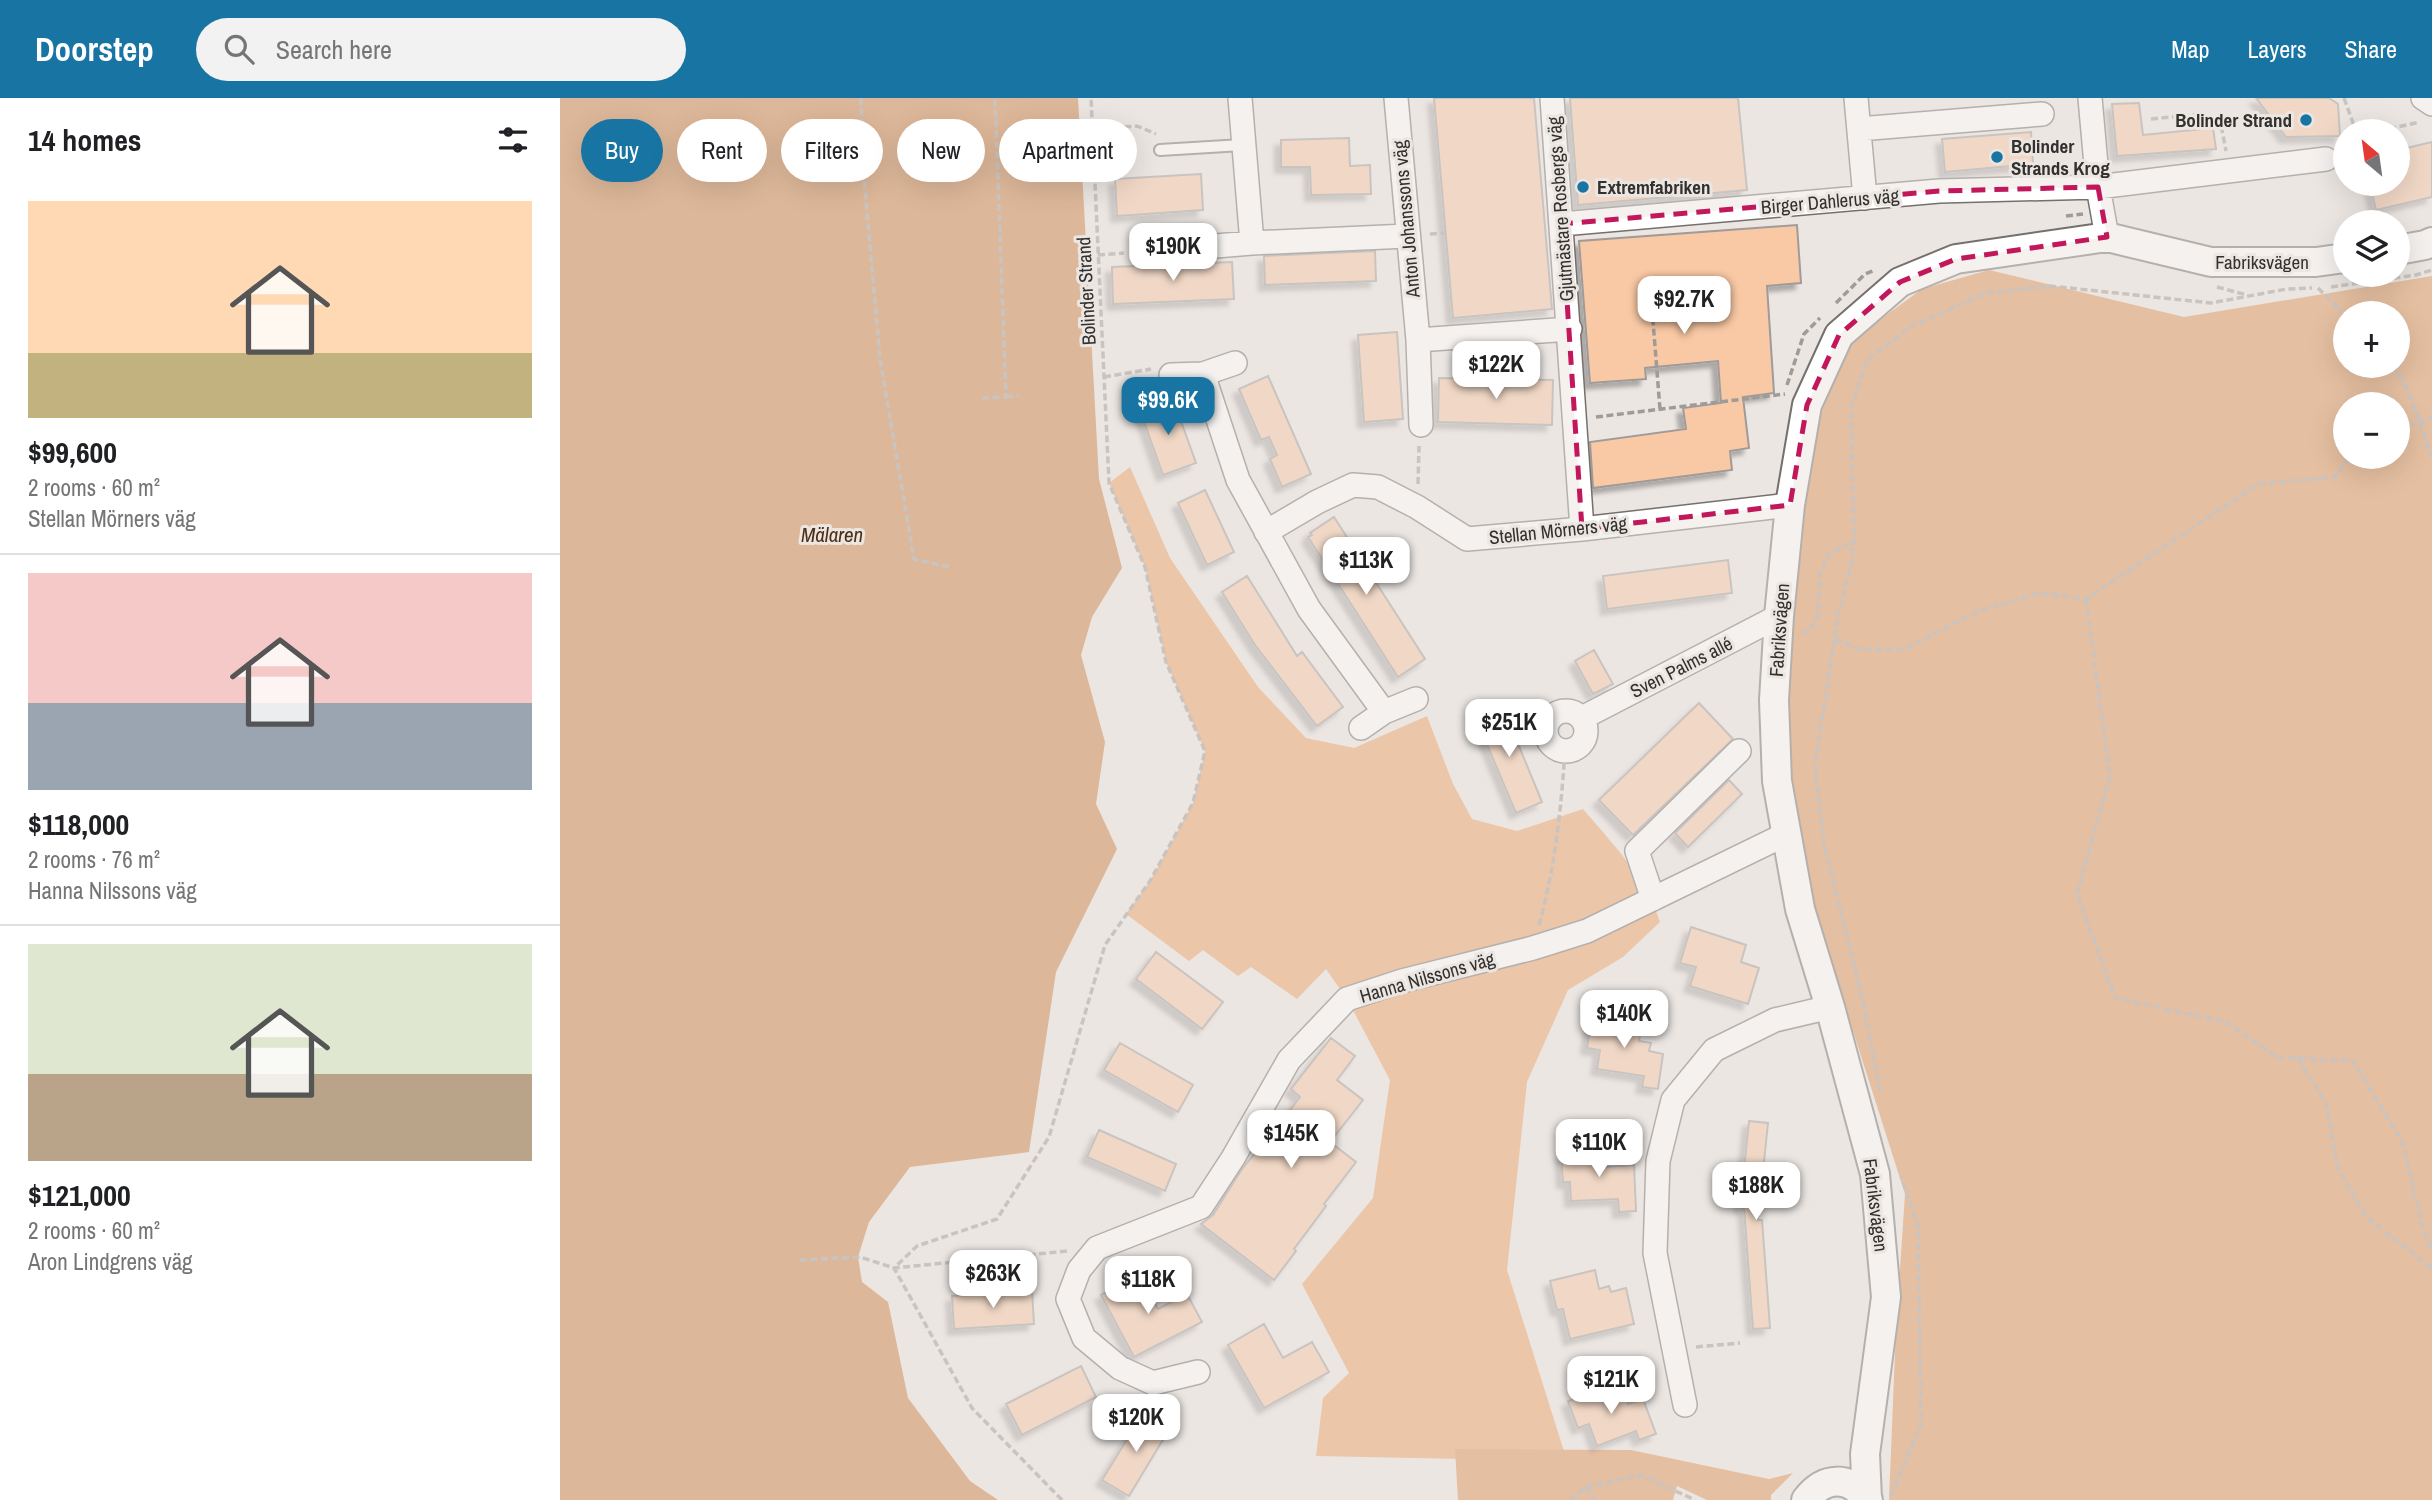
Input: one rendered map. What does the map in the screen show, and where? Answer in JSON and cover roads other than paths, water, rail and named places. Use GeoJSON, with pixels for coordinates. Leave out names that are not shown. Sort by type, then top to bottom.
{"type":"FeatureCollection","features":[{"type":"Feature","properties":{"kind":"street"},"geometry":{"type":"LineString","coordinates":[[1240,98],[1252,243]]}},
{"type":"Feature","properties":{"kind":"street","name":"Anton Johanssons väg"},"geometry":{"type":"LineString","coordinates":[[1396,98],[1418,340],[1420,435]]}},
{"type":"Feature","properties":{"kind":"street","name":"Gjutmästare Rosbergs väg"},"geometry":{"type":"LineString","coordinates":[[1552,98],[1582,529]]}},
{"type":"Feature","properties":{"kind":"street"},"geometry":{"type":"LineString","coordinates":[[1856,98],[1865,198]]}},
{"type":"Feature","properties":{"kind":"street"},"geometry":{"type":"LineString","coordinates":[[2090,98],[2098,187],[2108,237]]}},
{"type":"Feature","properties":{"kind":"street"},"geometry":{"type":"LineString","coordinates":[[2423,98],[2432,104]]}},
{"type":"Feature","properties":{"kind":"street"},"geometry":{"type":"LineString","coordinates":[[1859,130],[2042,114]]}},
{"type":"Feature","properties":{"kind":"street","name":"Birger Dahlerus väg"},"geometry":{"type":"LineString","coordinates":[[1562,223],[1939,191],[2098,187],[2326,159]]}},
{"type":"Feature","properties":{"kind":"street"},"geometry":{"type":"LineString","coordinates":[[1143,252],[1252,243],[1407,236]]}},
{"type":"Feature","properties":{"kind":"street","name":"Fabriksvägen"},"geometry":{"type":"LineString","coordinates":[[1868,1500],[1865,1454],[1884,1310],[1885,1283],[1875,1174],[1830,1007],[1800,909],[1777,781],[1774,700],[1779,626],[1790,505],[1807,405],[1839,335],[1900,282],[1955,259],[2108,237],[2211,262],[2333,260]]}},
{"type":"Feature","properties":{"kind":"street"},"geometry":{"type":"LineString","coordinates":[[2410,248],[2432,242]]}},
{"type":"Feature","properties":{"kind":"street"},"geometry":{"type":"LineString","coordinates":[[1418,340],[1570,329]]}},
{"type":"Feature","properties":{"kind":"street"},"geometry":{"type":"LineString","coordinates":[[1171,375],[1203,374],[1235,363]]}},
{"type":"Feature","properties":{"kind":"street"},"geometry":{"type":"LineString","coordinates":[[1203,374],[1238,480],[1309,609],[1384,712]]}},
{"type":"Feature","properties":{"kind":"street","name":"Stellan Mörners väg"},"geometry":{"type":"LineString","coordinates":[[1266,532],[1317,502],[1353,485],[1378,487],[1417,507],[1467,539],[1790,505]]}},
{"type":"Feature","properties":{"kind":"street","name":"Sven Palms allé"},"geometry":{"type":"LineString","coordinates":[[1582,718],[1779,626]]}},
{"type":"Feature","properties":{"kind":"street"},"geometry":{"type":"LineString","coordinates":[[1361,728],[1384,712],[1416,699]]}},
{"type":"Feature","properties":{"kind":"street","name":"Sven Palms allé"},"geometry":{"type":"LineString","coordinates":[[1564,710],[1582,718],[1586,731],[1578,747],[1565,751],[1556,749],[1547,739],[1545,732],[1549,719],[1564,710]]}},
{"type":"Feature","properties":{"kind":"street"},"geometry":{"type":"LineString","coordinates":[[1653,900],[1637,851],[1739,751]]}},
{"type":"Feature","properties":{"kind":"street","name":"Hanna Nilssons väg"},"geometry":{"type":"LineString","coordinates":[[1198,1372],[1153,1382],[1120,1368],[1084,1338],[1068,1299],[1079,1270],[1097,1248],[1201,1207],[1233,1158],[1289,1060],[1346,999],[1402,981],[1533,948],[1587,931],[1786,834]]}},
{"type":"Feature","properties":{"kind":"street"},"geometry":{"type":"LineString","coordinates":[[1685,1405],[1655,1253],[1658,1161],[1673,1100],[1714,1050],[1775,1020],[1830,1007]]}},
{"type":"Feature","properties":{"kind":"street"},"geometry":{"type":"LineString","coordinates":[[1806,1500],[1818,1487],[1829,1482],[1865,1454]]}},
{"type":"Feature","properties":{"kind":"street","name":"Fabriksvägen"},"geometry":{"type":"LineString","coordinates":[[1829,1482],[1849,1483],[1860,1490],[1868,1500]]}},
{"type":"Feature","properties":{"kind":"lane"},"geometry":{"type":"LineString","coordinates":[[1160,150],[1242,145]]}},
{"type":"Feature","properties":{"kind":"water","name":"Mälaren"},"geometry":{"type":"Polygon","coordinates":[[[560,98],[1078,98],[1079,119],[999,119],[999,182],[1083,182],[1099,479],[1122,568],[1092,617],[1081,655],[1105,742],[1096,804],[1117,849],[1056,972],[1029,1152],[910,1167],[869,1222],[858,1257],[862,1282],[888,1302],[908,1398],[970,1481],[998,1500],[560,1500],[560,98]]]}},
{"type":"Feature","properties":{"kind":"place","name":"Bolinder Strand"},"geometry":{"type":"Point","coordinates":[2306,120]}},
{"type":"Feature","properties":{"kind":"place","name":"Bolinder Strands Krog"},"geometry":{"type":"Point","coordinates":[1997,157]}},
{"type":"Feature","properties":{"kind":"place","name":"Extremfabriken"},"geometry":{"type":"Point","coordinates":[1583,187]}}]}
